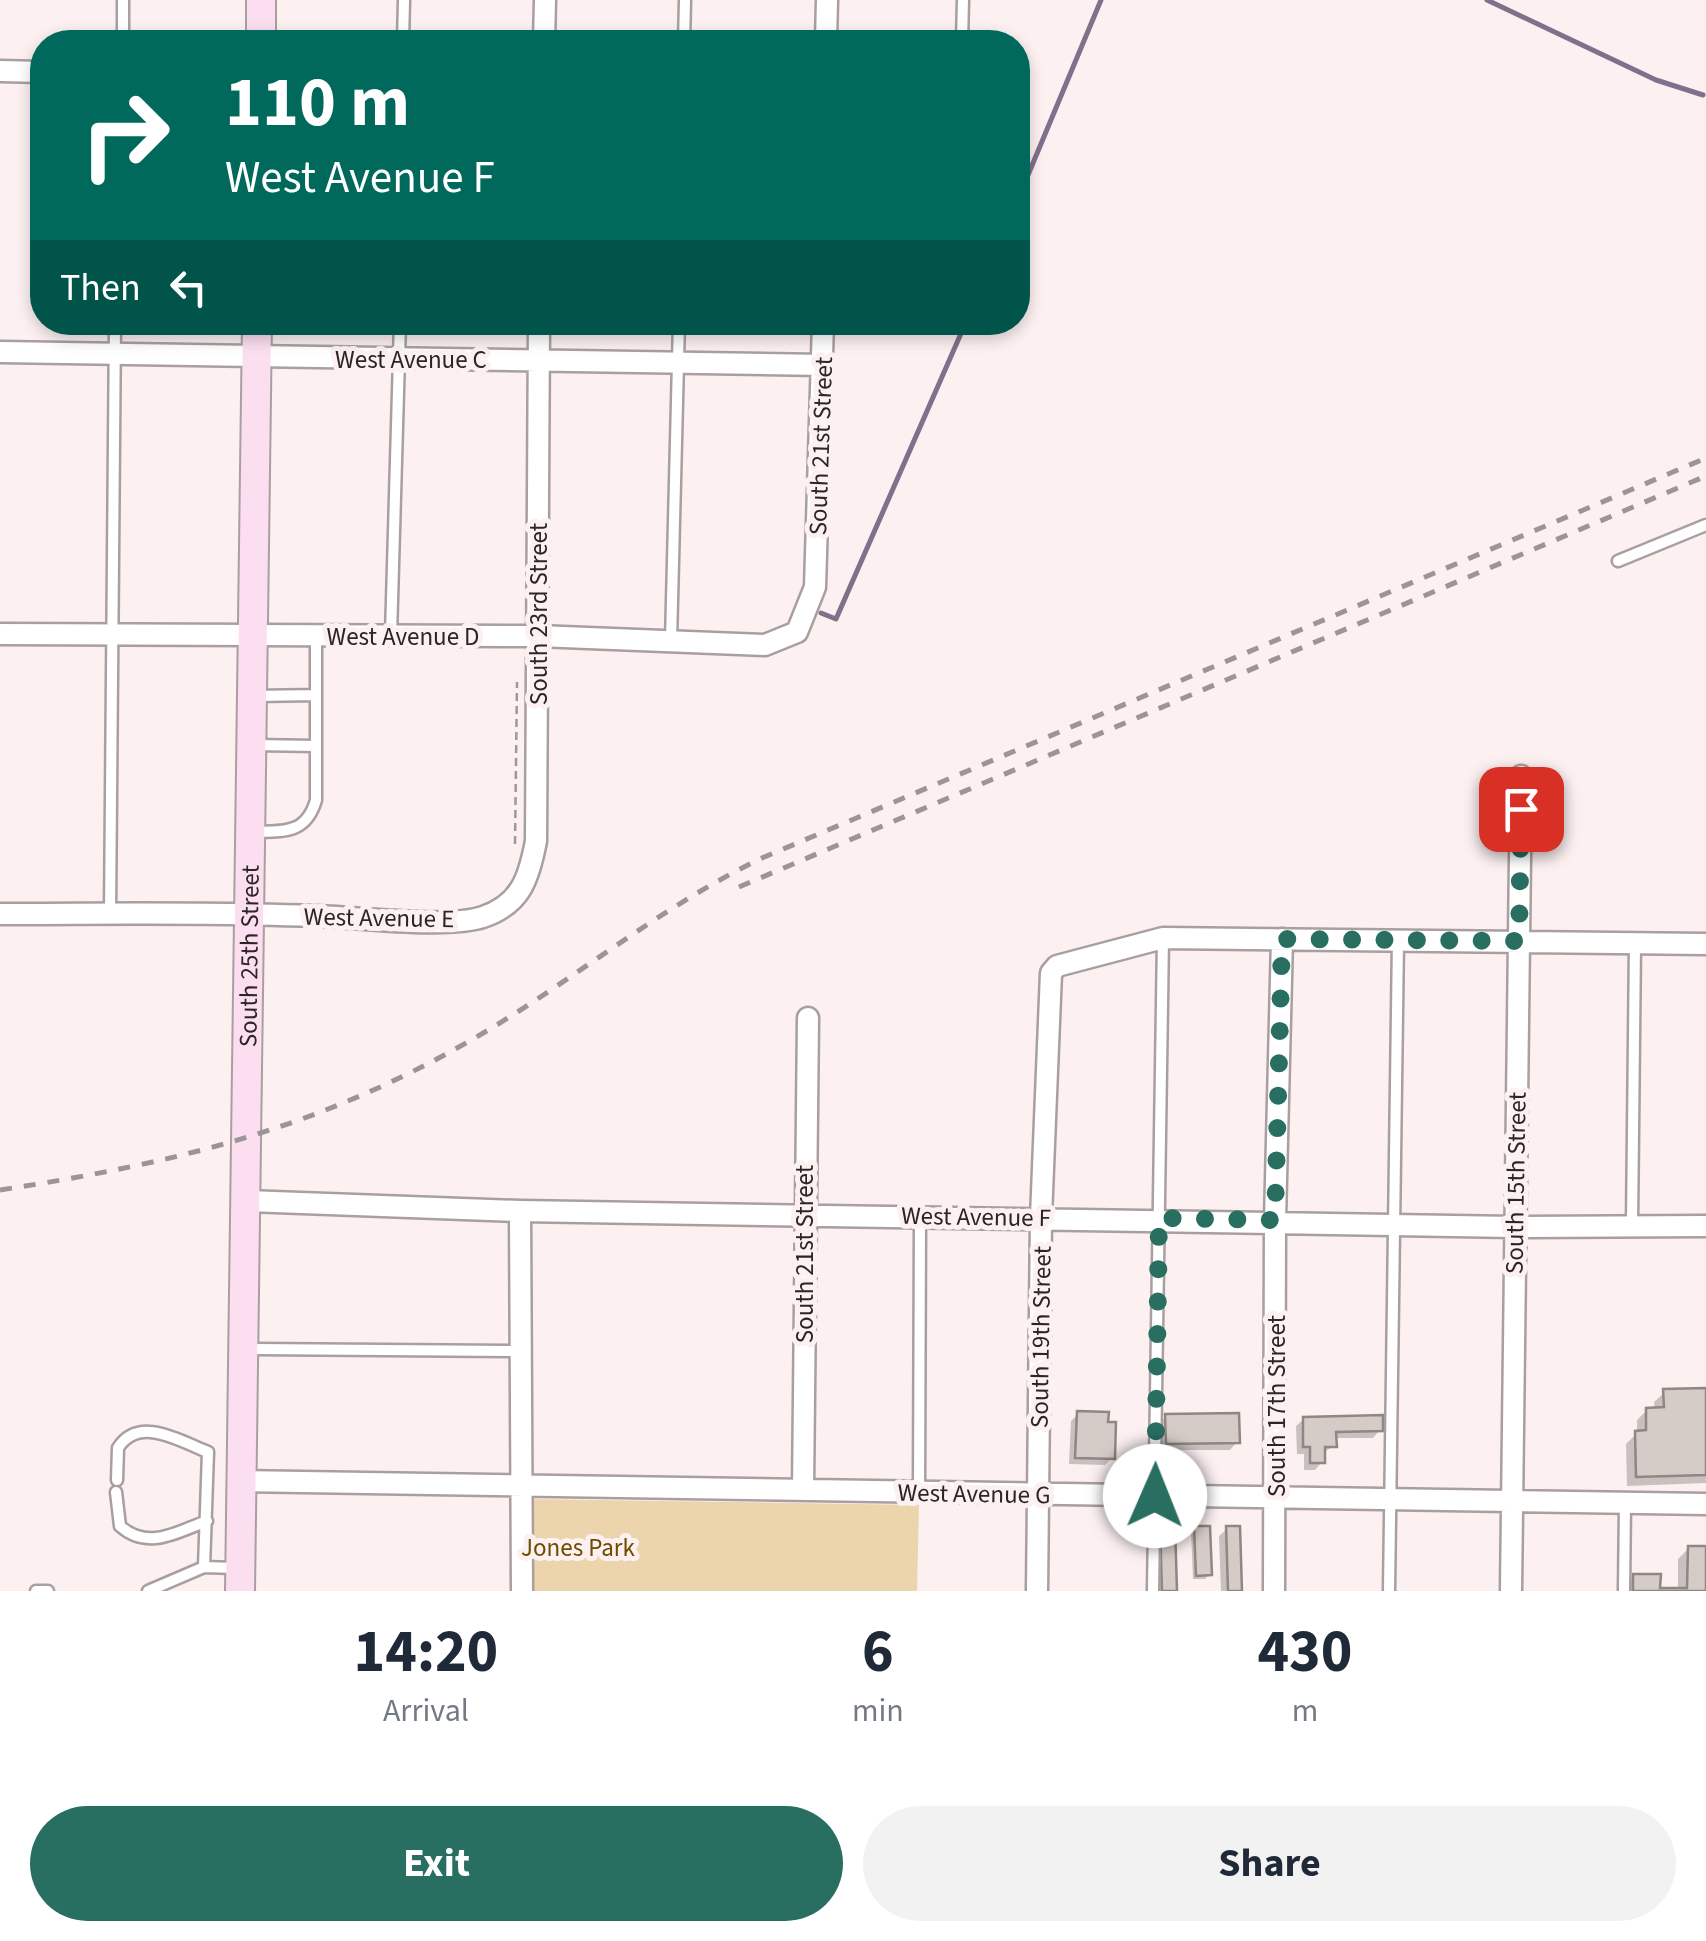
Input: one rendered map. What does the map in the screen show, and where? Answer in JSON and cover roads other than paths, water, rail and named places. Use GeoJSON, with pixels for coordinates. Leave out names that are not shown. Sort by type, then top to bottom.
{"type":"FeatureCollection","features":[{"type":"Feature","properties":{"kind":"street"},"geometry":{"type":"LineString","coordinates":[[261,0],[261,30]]}},
{"type":"Feature","properties":{"kind":"street"},"geometry":{"type":"LineString","coordinates":[[544,0],[544,30]]}},
{"type":"Feature","properties":{"kind":"street"},"geometry":{"type":"LineString","coordinates":[[826,0],[826,30]]}},
{"type":"Feature","properties":{"kind":"street"},"geometry":{"type":"LineString","coordinates":[[0,72],[30,72]]}},
{"type":"Feature","properties":{"kind":"street","name":"South 25th Street"},"geometry":{"type":"LineString","coordinates":[[240,1580],[257,335]]}},
{"type":"Feature","properties":{"kind":"street","name":"South 23rd Street"},"geometry":{"type":"LineString","coordinates":[[514,901],[529,880],[536,841],[539,335]]}},
{"type":"Feature","properties":{"kind":"street","name":"South 21st Street"},"geometry":{"type":"LineString","coordinates":[[800,626],[815,587],[823,335]]}},
{"type":"Feature","properties":{"kind":"street","name":"West Avenue C"},"geometry":{"type":"LineString","coordinates":[[0,352],[823,364]]}},
{"type":"Feature","properties":{"kind":"street","name":"West Avenue D"},"geometry":{"type":"LineString","coordinates":[[0,634],[538,636],[765,645],[797,632],[800,626]]}},
{"type":"Feature","properties":{"kind":"street","name":"South 15th Street"},"geometry":{"type":"LineString","coordinates":[[1510,1591],[1522,776]]}},
{"type":"Feature","properties":{"kind":"street","name":"West Avenue E"},"geometry":{"type":"LineString","coordinates":[[0,914],[481,918],[514,901]]}},
{"type":"Feature","properties":{"kind":"street"},"geometry":{"type":"LineString","coordinates":[[1163,938],[1706,944]]}},
{"type":"Feature","properties":{"kind":"street","name":"South 19th Street"},"geometry":{"type":"LineString","coordinates":[[1036,1591],[1041,1217],[1051,973],[1057,966],[1163,938]]}},
{"type":"Feature","properties":{"kind":"street","name":"South 17th Street"},"geometry":{"type":"LineString","coordinates":[[1274,1591],[1275,1220],[1282,939]]}},
{"type":"Feature","properties":{"kind":"street","name":"South 21st Street"},"geometry":{"type":"LineString","coordinates":[[804,1490],[808,1018]]}},
{"type":"Feature","properties":{"kind":"street","name":"West Avenue F"},"geometry":{"type":"LineString","coordinates":[[246,1202],[520,1210],[1275,1220],[1514,1228],[1706,1226]]}},
{"type":"Feature","properties":{"kind":"street"},"geometry":{"type":"LineString","coordinates":[[520,1210],[522,1591]]}},
{"type":"Feature","properties":{"kind":"street","name":"West Avenue G"},"geometry":{"type":"LineString","coordinates":[[242,1482],[1706,1504]]}},
{"type":"Feature","properties":{"kind":"lane"},"geometry":{"type":"LineString","coordinates":[[123,0],[123,30]]}},
{"type":"Feature","properties":{"kind":"lane"},"geometry":{"type":"LineString","coordinates":[[403,30],[404,0]]}},
{"type":"Feature","properties":{"kind":"lane"},"geometry":{"type":"LineString","coordinates":[[684,30],[685,0]]}},
{"type":"Feature","properties":{"kind":"lane"},"geometry":{"type":"LineString","coordinates":[[962,30],[963,0]]}},
{"type":"Feature","properties":{"kind":"lane"},"geometry":{"type":"LineString","coordinates":[[110,914],[115,335]]}},
{"type":"Feature","properties":{"kind":"lane"},"geometry":{"type":"LineString","coordinates":[[391,636],[400,335]]}},
{"type":"Feature","properties":{"kind":"lane"},"geometry":{"type":"LineString","coordinates":[[671,641],[679,335]]}},
{"type":"Feature","properties":{"kind":"lane"},"geometry":{"type":"LineString","coordinates":[[1618,560],[1706,525]]}},
{"type":"Feature","properties":{"kind":"lane"},"geometry":{"type":"LineString","coordinates":[[250,832],[294,831],[311,817],[316,800],[316,636]]}},
{"type":"Feature","properties":{"kind":"lane"},"geometry":{"type":"LineString","coordinates":[[252,696],[316,695]]}},
{"type":"Feature","properties":{"kind":"lane"},"geometry":{"type":"LineString","coordinates":[[251,745],[316,746]]}},
{"type":"Feature","properties":{"kind":"lane"},"geometry":{"type":"LineString","coordinates":[[1154,1591],[1163,938]]}},
{"type":"Feature","properties":{"kind":"lane"},"geometry":{"type":"LineString","coordinates":[[1389,1591],[1398,940]]}},
{"type":"Feature","properties":{"kind":"lane"},"geometry":{"type":"LineString","coordinates":[[1632,1226],[1636,943]]}},
{"type":"Feature","properties":{"kind":"lane"},"geometry":{"type":"LineString","coordinates":[[918,1492],[920,1215]]}},
{"type":"Feature","properties":{"kind":"lane"},"geometry":{"type":"LineString","coordinates":[[244,1349],[520,1351]]}},
{"type":"Feature","properties":{"kind":"lane"},"geometry":{"type":"LineString","coordinates":[[204,1566],[207,1521],[208,1452],[148,1430],[133,1433],[118,1448],[120,1526],[138,1538],[156,1540],[207,1521]]}},
{"type":"Feature","properties":{"kind":"lane"},"geometry":{"type":"LineString","coordinates":[[1624,1503],[1624,1591]]}},
{"type":"Feature","properties":{"kind":"lane"},"geometry":{"type":"LineString","coordinates":[[148,1591],[204,1566],[240,1580]]}},
{"type":"Feature","properties":{"kind":"lane"},"geometry":{"type":"LineString","coordinates":[[36,1591],[48,1591]]}},
{"type":"Feature","properties":{"kind":"waterway"},"geometry":{"type":"LineString","coordinates":[[1030,170],[1101,0]]}},
{"type":"Feature","properties":{"kind":"waterway"},"geometry":{"type":"LineString","coordinates":[[1487,0],[1656,80],[1703,95]]}},
{"type":"Feature","properties":{"kind":"waterway"},"geometry":{"type":"LineString","coordinates":[[821,613],[836,619],[960,335]]}},
{"type":"Feature","properties":{"kind":"railway"},"geometry":{"type":"LineString","coordinates":[[0,1190],[186,1154],[244,1138],[358,1097],[473,1039],[687,899],[762,858],[1706,458]]}},
{"type":"Feature","properties":{"kind":"railway"},"geometry":{"type":"LineString","coordinates":[[739,887],[1706,476]]}},
{"type":"Feature","properties":{"kind":"park label","name":"Jones Park"},"geometry":{"type":"Point","coordinates":[578,1547]}}]}
